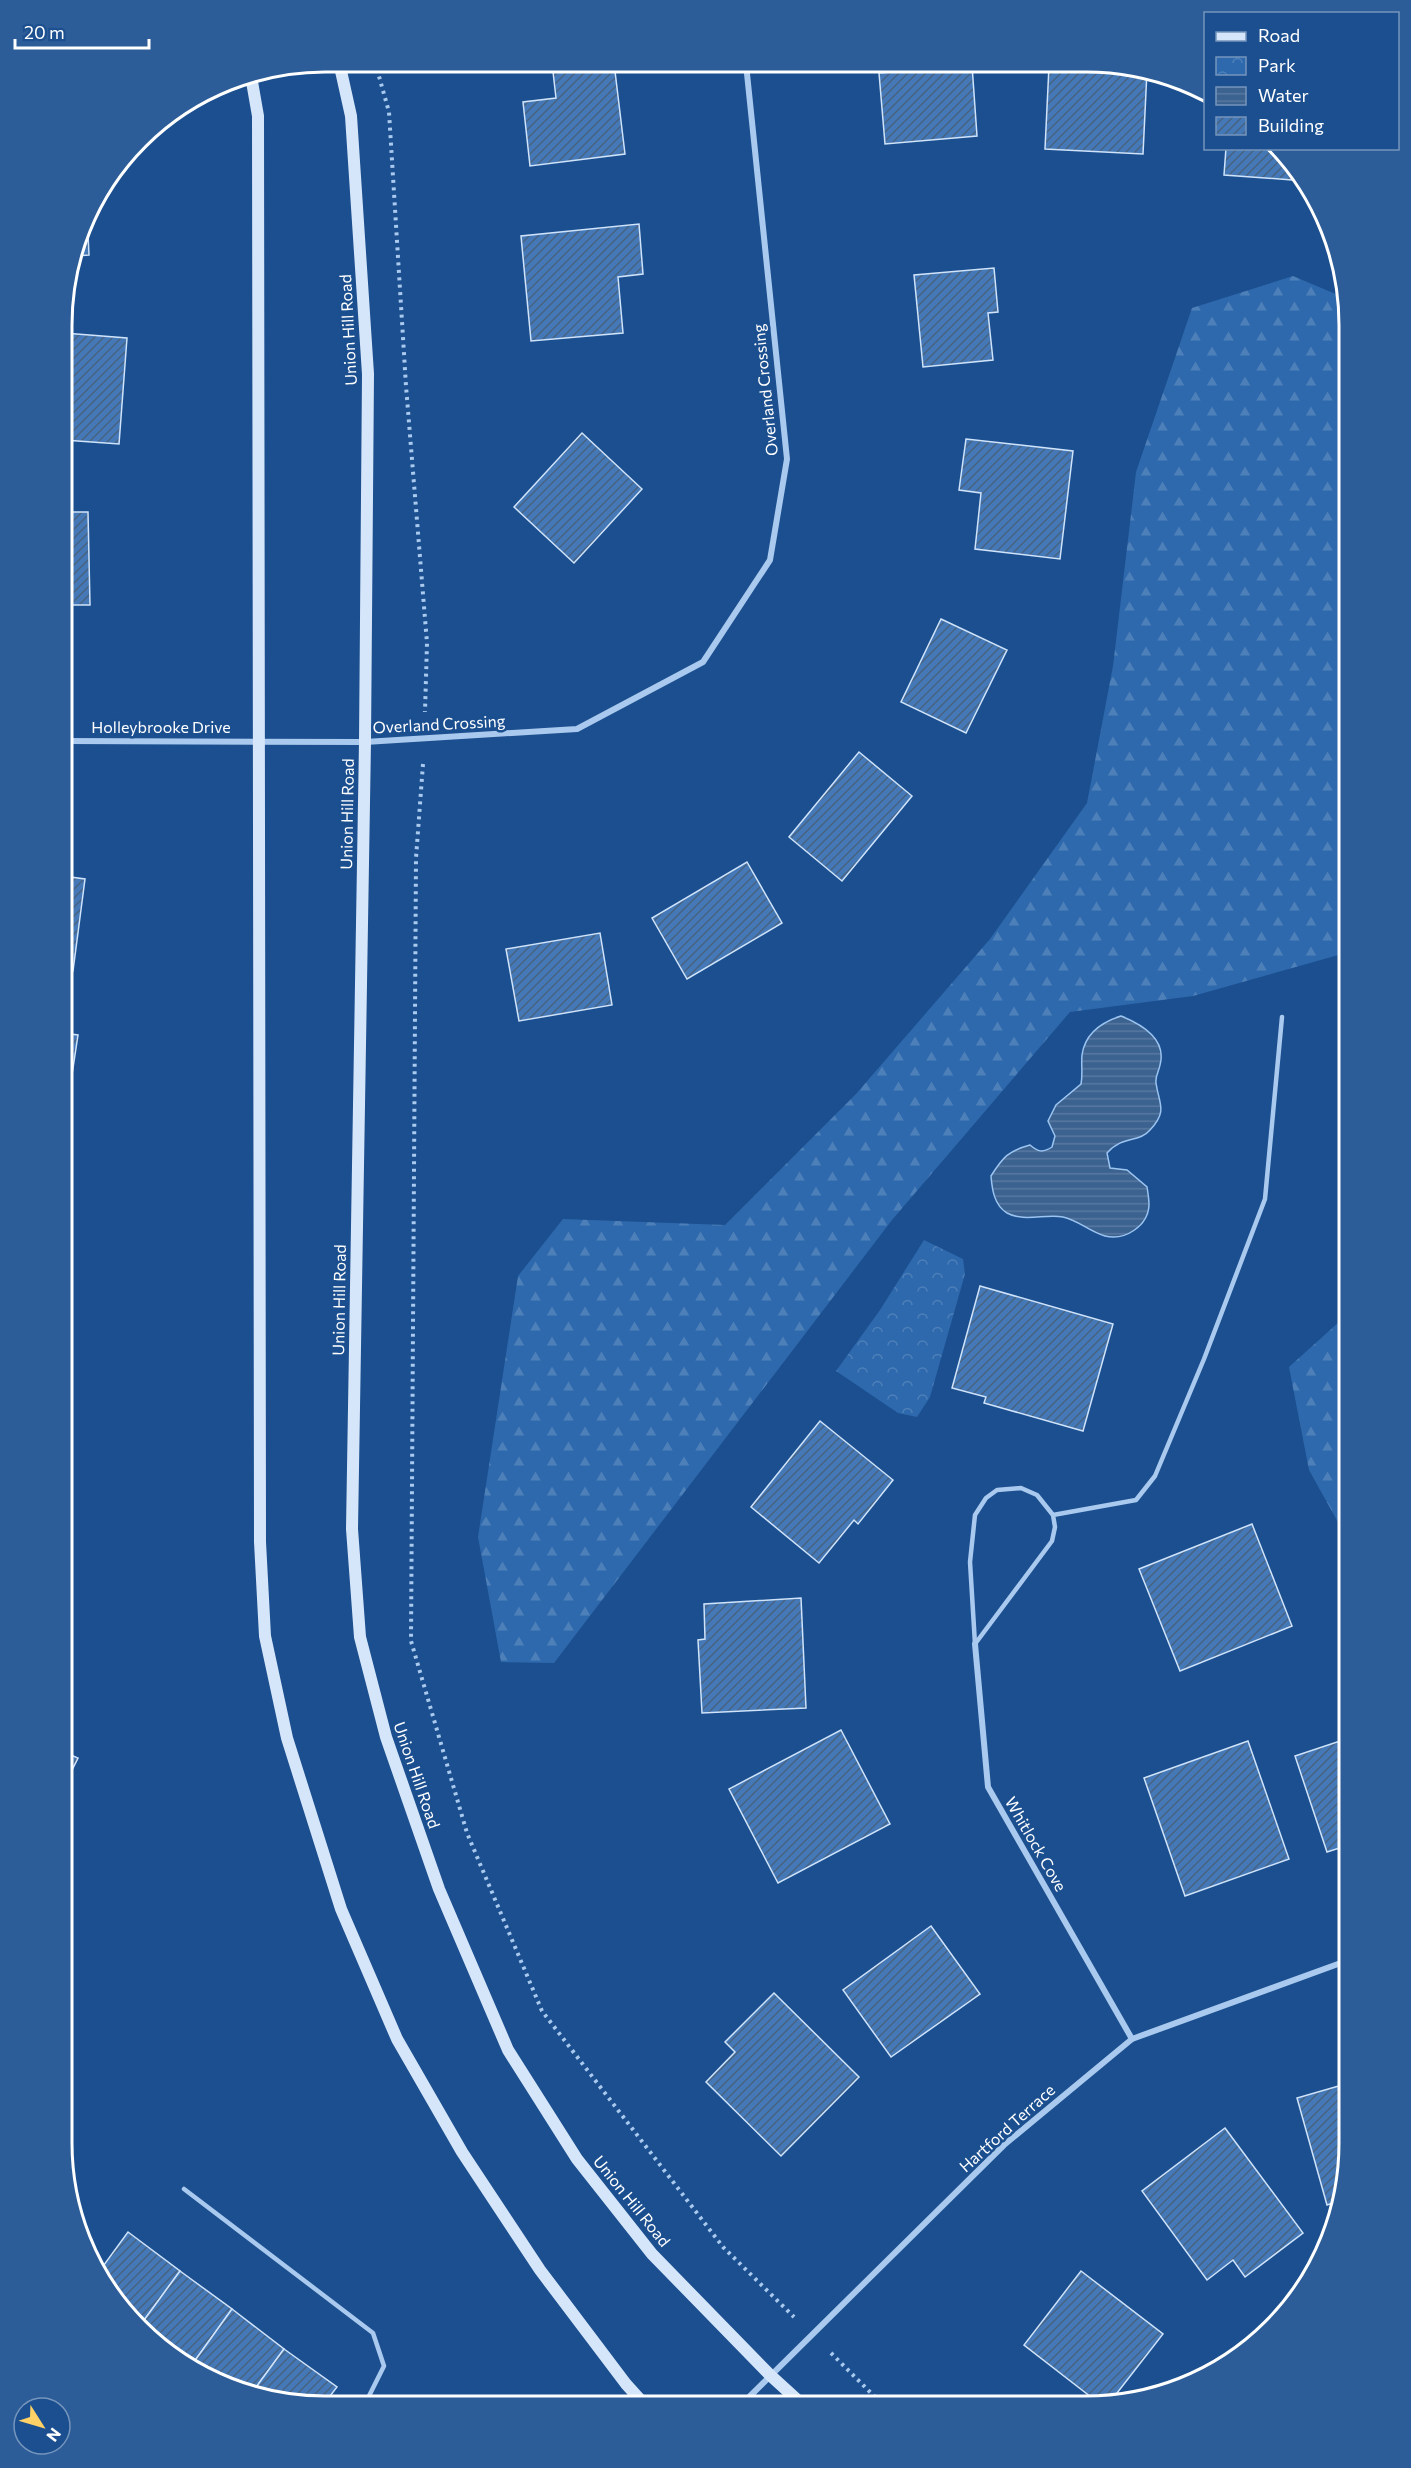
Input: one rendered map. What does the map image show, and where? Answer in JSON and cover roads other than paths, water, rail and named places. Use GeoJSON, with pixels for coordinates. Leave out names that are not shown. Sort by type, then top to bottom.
{"type":"FeatureCollection","features":[{"type":"Feature","properties":{"kind":"street","name":"Union Hill Road"},"geometry":{"type":"LineString","coordinates":[[341,72],[351,116],[368,374],[365,742],[352,1529],[360,1637],[386,1737],[439,1889],[508,2050],[577,2159],[645,2245],[793,2396]]}},
{"type":"Feature","properties":{"kind":"street","name":"Overland Crossing"},"geometry":{"type":"LineString","coordinates":[[258,740],[365,742],[577,729],[703,662],[770,560],[787,459],[747,72]]}},
{"type":"Feature","properties":{"kind":"street"},"geometry":{"type":"LineString","coordinates":[[252,83],[258,128],[260,1542],[265,1636],[287,1738],[341,1909],[397,2039],[462,2152],[540,2270],[637,2396]]}},
{"type":"Feature","properties":{"kind":"street","name":"Holleybrooke Drive"},"geometry":{"type":"LineString","coordinates":[[72,741],[258,740]]}},
{"type":"Feature","properties":{"kind":"street","name":"Whitlock Cove"},"geometry":{"type":"LineString","coordinates":[[975,1644],[988,1787],[1132,2039]]}},
{"type":"Feature","properties":{"kind":"street","name":"Hartford Terrace"},"geometry":{"type":"LineString","coordinates":[[750,2396],[1004,2145],[1132,2039],[1339,1964]]}},
{"type":"Feature","properties":{"kind":"lane"},"geometry":{"type":"LineString","coordinates":[[1053,1515],[1136,1500],[1155,1476],[1204,1359],[1265,1199],[1282,1017]]}},
{"type":"Feature","properties":{"kind":"lane"},"geometry":{"type":"LineString","coordinates":[[1021,1488],[1036,1495],[1053,1515],[1055,1527],[1052,1541],[975,1644],[970,1562],[975,1515],[986,1498],[997,1490],[1021,1488]]}},
{"type":"Feature","properties":{"kind":"lane"},"geometry":{"type":"LineString","coordinates":[[184,2190],[373,2333],[384,2366],[369,2396]]}},
{"type":"Feature","properties":{"kind":"water"},"geometry":{"type":"Polygon","coordinates":[[[1121,1016],[1137,1023],[1151,1034],[1160,1048],[1161,1056],[1156,1080],[1161,1107],[1159,1118],[1146,1134],[1125,1141],[1107,1153],[1110,1168],[1127,1170],[1147,1187],[1149,1205],[1145,1219],[1127,1234],[1113,1237],[1100,1234],[1063,1217],[1020,1217],[1007,1213],[996,1201],[991,1176],[1011,1152],[1030,1145],[1041,1151],[1052,1147],[1055,1136],[1048,1121],[1056,1105],[1081,1084],[1082,1055],[1087,1040],[1101,1025],[1121,1016]]]}}]}
